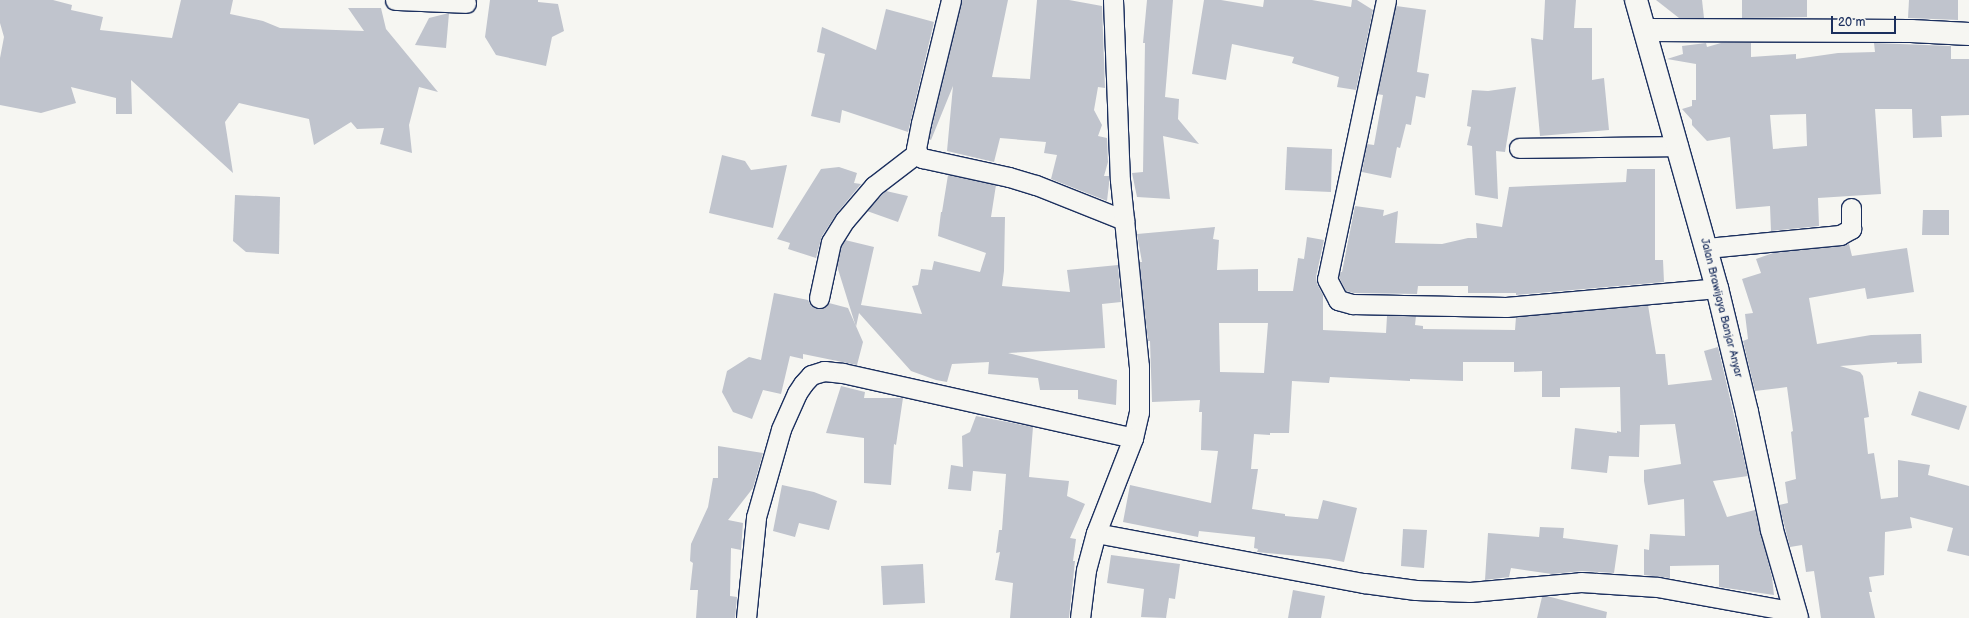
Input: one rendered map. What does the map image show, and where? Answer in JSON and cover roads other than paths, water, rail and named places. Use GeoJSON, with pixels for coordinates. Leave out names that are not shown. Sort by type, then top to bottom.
{"type":"FeatureCollection","features":[{"type":"Feature","properties":{"kind":"street"},"geometry":{"type":"LineString","coordinates":[[395,0],[466,3]]}},
{"type":"Feature","properties":{"kind":"street"},"geometry":{"type":"LineString","coordinates":[[819,298],[831,242],[846,220],[874,186],[917,152],[922,123],[951,0]]}},
{"type":"Feature","properties":{"kind":"street"},"geometry":{"type":"LineString","coordinates":[[1080,618],[1086,570],[1096,533],[1133,438],[1138,412],[1139,366],[1120,180],[1113,0]]}},
{"type":"Feature","properties":{"kind":"street"},"geometry":{"type":"LineString","coordinates":[[1386,0],[1327,280],[1338,300],[1352,304],[1506,307],[1717,288]]}},
{"type":"Feature","properties":{"kind":"street","name":"Jalan Brawijaya Banjar Anyar"},"geometry":{"type":"LineString","coordinates":[[1636,0],[1646,30],[1707,248],[1747,412],[1772,530],[1796,615]]}},
{"type":"Feature","properties":{"kind":"street"},"geometry":{"type":"LineString","coordinates":[[1646,30],[1911,31],[1969,34]]}},
{"type":"Feature","properties":{"kind":"street"},"geometry":{"type":"LineString","coordinates":[[1519,148],[1678,146]]}},
{"type":"Feature","properties":{"kind":"street"},"geometry":{"type":"LineString","coordinates":[[917,152],[922,158],[1009,177],[1036,185],[1124,220]]}},
{"type":"Feature","properties":{"kind":"street"},"geometry":{"type":"LineString","coordinates":[[1707,248],[1840,235],[1851,229],[1851,208]]}},
{"type":"Feature","properties":{"kind":"street"},"geometry":{"type":"LineString","coordinates":[[746,618],[756,516],[781,429],[802,384],[811,376],[824,371],[843,373],[1133,438]]}},
{"type":"Feature","properties":{"kind":"street"},"geometry":{"type":"LineString","coordinates":[[1096,533],[1364,583],[1416,590],[1470,592],[1581,582],[1658,587],[1796,615]]}}]}
